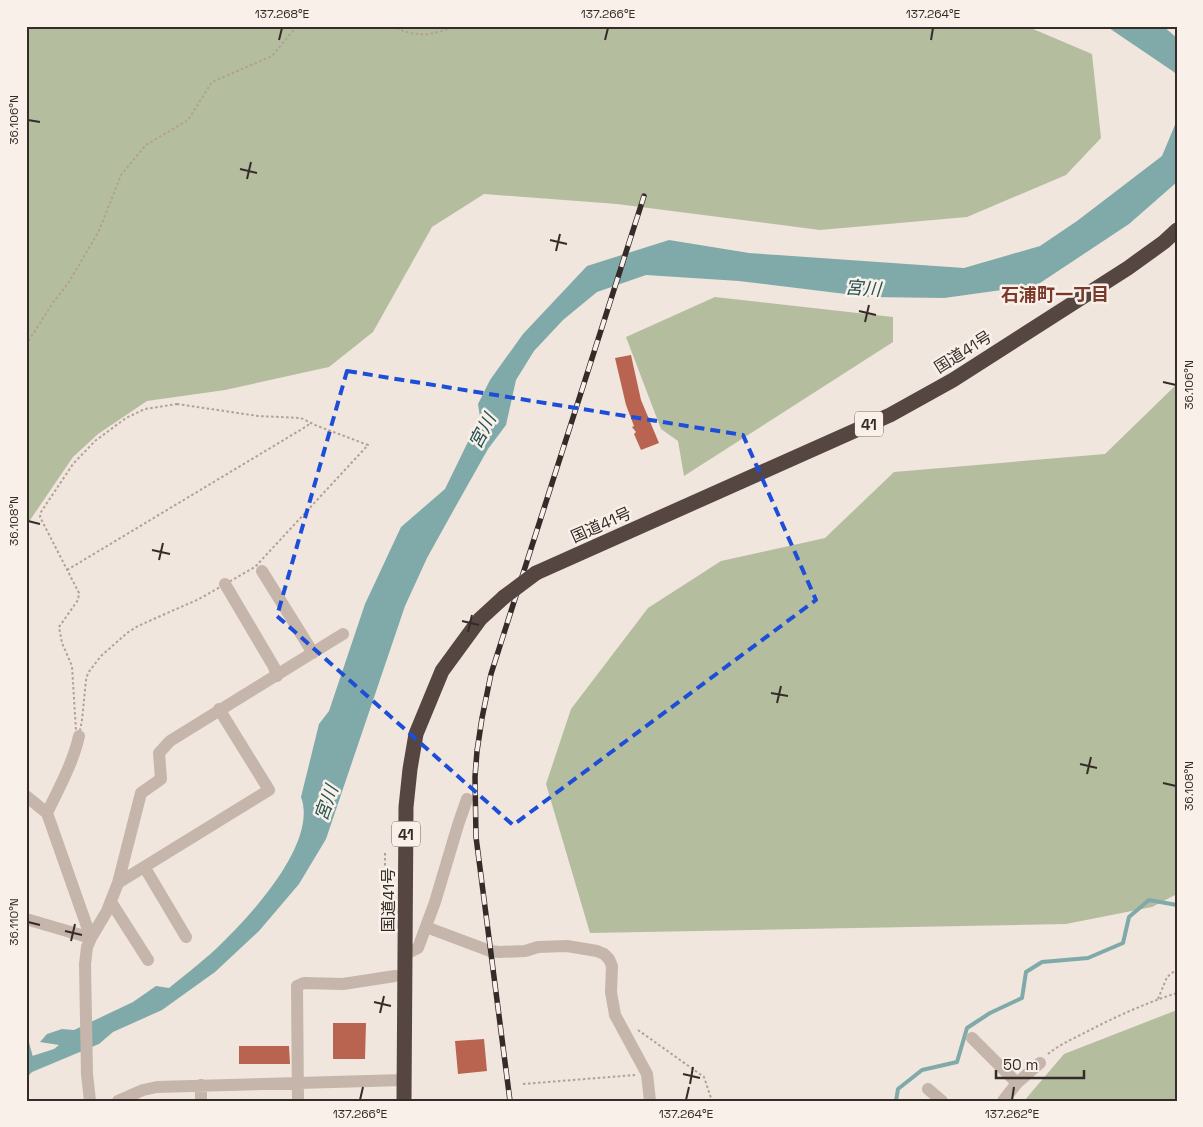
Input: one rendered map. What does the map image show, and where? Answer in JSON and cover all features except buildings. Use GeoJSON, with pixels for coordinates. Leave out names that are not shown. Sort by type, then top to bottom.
{"type":"FeatureCollection","features":[{"type":"Feature","properties":{"kind":"highway","name":"国道41号"},"geometry":{"type":"LineString","coordinates":[[404,1101],[406,807],[410,769],[416,734],[442,671],[480,619],[504,597],[536,573],[890,416],[953,380],[1128,268],[1164,242],[1177,230]]}},
{"type":"Feature","properties":{"kind":"street"},"geometry":{"type":"LineString","coordinates":[[262,571],[313,653]]}},
{"type":"Feature","properties":{"kind":"street"},"geometry":{"type":"LineString","coordinates":[[226,584],[274,667],[277,676]]}},
{"type":"Feature","properties":{"kind":"street"},"geometry":{"type":"LineString","coordinates":[[90,1101],[87,1070],[85,989],[87,947],[90,938],[108,911],[118,883],[142,793],[161,779],[159,753],[170,740],[343,634]]}},
{"type":"Feature","properties":{"kind":"street"},"geometry":{"type":"LineString","coordinates":[[118,883],[269,790],[219,709]]}},
{"type":"Feature","properties":{"kind":"street"},"geometry":{"type":"LineString","coordinates":[[47,813],[65,777],[79,736]]}},
{"type":"Feature","properties":{"kind":"street"},"geometry":{"type":"LineString","coordinates":[[26,796],[47,813],[90,938]]}},
{"type":"Feature","properties":{"kind":"street"},"geometry":{"type":"LineString","coordinates":[[406,954],[418,948],[447,865],[467,799]]}},
{"type":"Feature","properties":{"kind":"street"},"geometry":{"type":"LineString","coordinates":[[145,868],[186,936]]}},
{"type":"Feature","properties":{"kind":"street"},"geometry":{"type":"LineString","coordinates":[[111,902],[148,960]]}},
{"type":"Feature","properties":{"kind":"street"},"geometry":{"type":"LineString","coordinates":[[26,919],[90,938]]}},
{"type":"Feature","properties":{"kind":"street"},"geometry":{"type":"LineString","coordinates":[[426,927],[490,951],[525,951],[538,947],[567,946],[604,954],[612,966],[610,992],[615,1015],[647,1074],[650,1101]]}},
{"type":"Feature","properties":{"kind":"street"},"geometry":{"type":"LineString","coordinates":[[298,1101],[297,986],[304,983],[342,984],[395,976]]}},
{"type":"Feature","properties":{"kind":"street"},"geometry":{"type":"LineString","coordinates":[[972,1038],[1017,1083]]}},
{"type":"Feature","properties":{"kind":"street"},"geometry":{"type":"LineString","coordinates":[[1003,1101],[1017,1083],[1040,1062]]}},
{"type":"Feature","properties":{"kind":"street"},"geometry":{"type":"LineString","coordinates":[[118,1101],[143,1090],[157,1087],[404,1080]]}},
{"type":"Feature","properties":{"kind":"street"},"geometry":{"type":"LineString","coordinates":[[201,1085],[201,1101]]}},
{"type":"Feature","properties":{"kind":"street"},"geometry":{"type":"LineString","coordinates":[[928,1088],[942,1101]]}},
{"type":"Feature","properties":{"kind":"path"},"geometry":{"type":"LineString","coordinates":[[26,344],[66,285],[99,231],[120,175],[146,145],[188,120],[212,82],[272,56],[297,26]]}},
{"type":"Feature","properties":{"kind":"path"},"geometry":{"type":"LineString","coordinates":[[392,26],[420,36],[439,33],[455,26]]}},
{"type":"Feature","properties":{"kind":"path"},"geometry":{"type":"LineString","coordinates":[[176,404],[258,416],[301,418],[368,444],[255,567],[199,599],[138,626],[126,633],[101,656],[88,673],[86,680],[79,736],[76,731],[72,666],[62,643],[59,627],[78,600],[79,592],[40,517],[41,512],[73,464],[95,441],[126,418],[145,409],[176,404]]}},
{"type":"Feature","properties":{"kind":"path"},"geometry":{"type":"LineString","coordinates":[[67,570],[307,426],[310,422]]}},
{"type":"Feature","properties":{"kind":"path"},"geometry":{"type":"LineString","coordinates":[[384,853],[385,885],[391,933]]}},
{"type":"Feature","properties":{"kind":"path"},"geometry":{"type":"LineString","coordinates":[[1158,999],[1166,977],[1177,969]]}},
{"type":"Feature","properties":{"kind":"path"},"geometry":{"type":"LineString","coordinates":[[1040,1062],[1060,1046],[1106,1022],[1158,999],[1177,993]]}},
{"type":"Feature","properties":{"kind":"path"},"geometry":{"type":"LineString","coordinates":[[637,1029],[704,1077],[712,1101]]}},
{"type":"Feature","properties":{"kind":"path"},"geometry":{"type":"LineString","coordinates":[[523,1084],[647,1074]]}},
{"type":"Feature","properties":{"kind":"highlighted area"},"geometry":{"type":"Polygon","coordinates":[[[347,371],[743,435],[816,600],[513,825],[277,616],[347,371]]]}},
{"type":"Feature","properties":{"kind":"green space"},"geometry":{"type":"Polygon","coordinates":[[[26,26],[1026,26],[1092,54],[1101,138],[1066,175],[967,217],[820,230],[617,204],[484,194],[432,227],[373,332],[329,367],[225,390],[147,401],[98,434],[73,457],[26,526],[26,26]]]}},
{"type":"Feature","properties":{"kind":"green space"},"geometry":{"type":"Polygon","coordinates":[[[715,297],[893,317],[893,342],[684,476],[678,441],[661,429],[626,337],[715,297]]]}},
{"type":"Feature","properties":{"kind":"green space"},"geometry":{"type":"Polygon","coordinates":[[[1177,384],[1177,894],[1152,907],[1066,924],[590,933],[546,784],[571,709],[648,608],[721,561],[825,538],[894,472],[1105,454],[1177,384]]]}},
{"type":"Feature","properties":{"kind":"green space"},"geometry":{"type":"Polygon","coordinates":[[[1177,1010],[1177,1101],[1024,1101],[1064,1054],[1177,1010]]]}},
{"type":"Feature","properties":{"kind":"water"},"geometry":{"type":"Polygon","coordinates":[[[1106,26],[1163,26],[1177,38],[1177,76],[1174,72],[1106,26]]]}},
{"type":"Feature","properties":{"kind":"water","name":"宮川"},"geometry":{"type":"Polygon","coordinates":[[[1177,120],[1177,182],[1129,224],[1034,287],[944,298],[870,297],[739,281],[646,275],[597,292],[563,320],[534,351],[516,380],[506,425],[488,449],[427,558],[405,606],[326,839],[299,884],[259,931],[215,972],[162,1010],[113,1032],[99,1044],[32,1072],[26,1078],[26,1058],[54,1049],[59,1045],[40,1042],[47,1034],[62,1029],[74,1030],[133,1002],[156,986],[169,988],[210,955],[235,930],[265,896],[279,876],[300,835],[304,815],[301,797],[319,724],[329,711],[365,604],[401,527],[445,489],[480,417],[478,404],[490,380],[523,334],[587,266],[669,240],[749,253],[964,268],[1040,246],[1077,221],[1162,156],[1177,120]]]}},
{"type":"Feature","properties":{"kind":"waterway"},"geometry":{"type":"LineString","coordinates":[[896,1101],[898,1089],[922,1070],[957,1062],[967,1028],[990,1013],[1022,998],[1026,972],[1042,962],[1088,958],[1123,943],[1129,917],[1149,900],[1177,905]]}},
{"type":"Feature","properties":{"kind":"waterway"},"geometry":{"type":"LineString","coordinates":[[26,1039],[32,1061]]}},
{"type":"Feature","properties":{"kind":"railway"},"geometry":{"type":"LineString","coordinates":[[510,1101],[476,837],[475,777],[477,751],[491,674],[644,196]]}},
{"type":"Feature","properties":{"kind":"district","name":"石浦町一丁目"},"geometry":{"type":"Point","coordinates":[1055,294]}}]}
